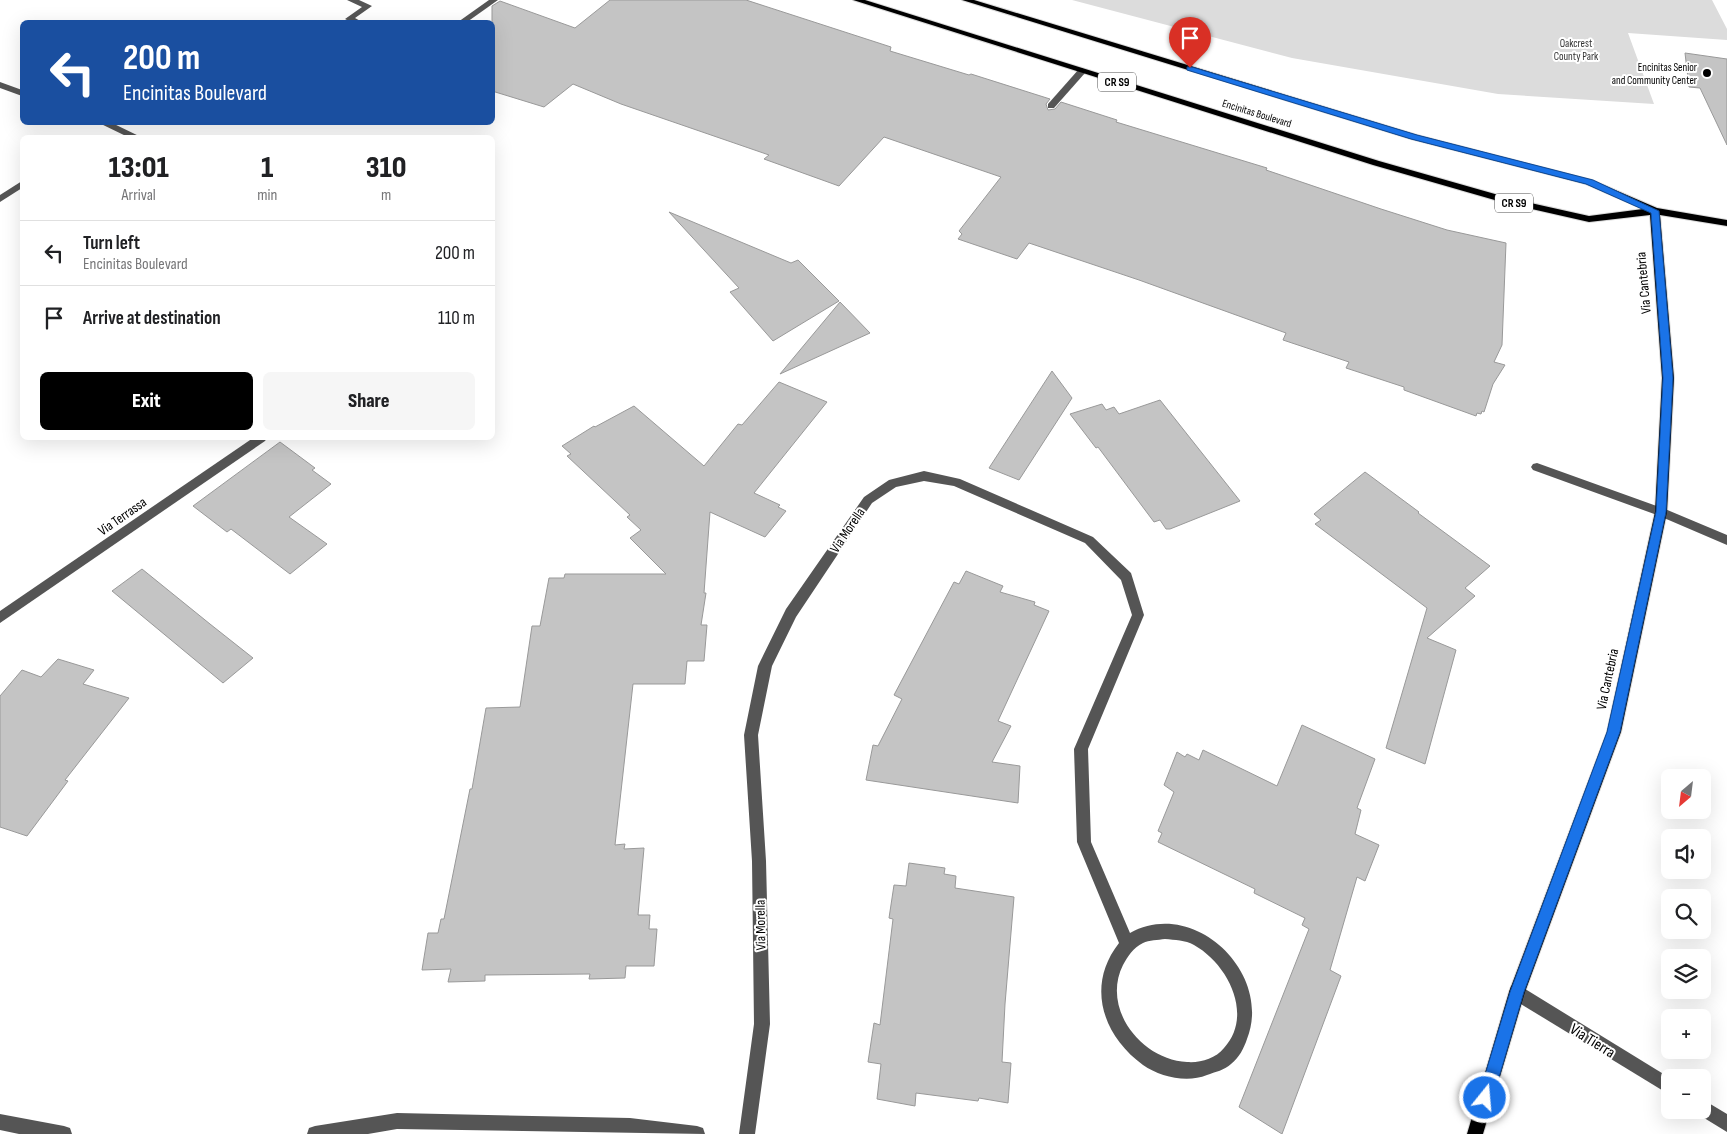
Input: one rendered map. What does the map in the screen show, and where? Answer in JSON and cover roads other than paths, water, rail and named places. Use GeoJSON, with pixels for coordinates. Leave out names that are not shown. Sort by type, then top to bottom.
{"type":"FeatureCollection","features":[{"type":"Feature","properties":{"kind":"main road","name":"Encinitas Boulevard"},"geometry":{"type":"LineString","coordinates":[[857,0],[1376,163],[1508,201],[1589,219],[1655,211]]}},
{"type":"Feature","properties":{"kind":"main road","name":"Encinitas Boulevard"},"geometry":{"type":"LineString","coordinates":[[966,0],[1414,137],[1590,182],[1655,211],[1727,223]]}},
{"type":"Feature","properties":{"kind":"main road","name":"Via Cantebria"},"geometry":{"type":"LineString","coordinates":[[1475,1134],[1517,992],[1614,732],[1661,512],[1668,378],[1655,211]]}},
{"type":"Feature","properties":{"kind":"street"},"geometry":{"type":"LineString","coordinates":[[351,0],[368,6]]}},
{"type":"Feature","properties":{"kind":"street"},"geometry":{"type":"LineString","coordinates":[[352,20],[349,19],[378,0]]}},
{"type":"Feature","properties":{"kind":"street"},"geometry":{"type":"LineString","coordinates":[[465,20],[494,0]]}},
{"type":"Feature","properties":{"kind":"street"},"geometry":{"type":"LineString","coordinates":[[1051,106],[1082,71]]}},
{"type":"Feature","properties":{"kind":"street"},"geometry":{"type":"LineString","coordinates":[[0,85],[20,92]]}},
{"type":"Feature","properties":{"kind":"street"},"geometry":{"type":"LineString","coordinates":[[109,125],[134,135]]}},
{"type":"Feature","properties":{"kind":"street"},"geometry":{"type":"LineString","coordinates":[[126,135],[130,133]]}},
{"type":"Feature","properties":{"kind":"street"},"geometry":{"type":"LineString","coordinates":[[0,199],[20,185]]}},
{"type":"Feature","properties":{"kind":"street","name":"Via Terrassa"},"geometry":{"type":"LineString","coordinates":[[0,618],[258,440]]}},
{"type":"Feature","properties":{"kind":"street"},"geometry":{"type":"LineString","coordinates":[[1537,468],[1661,512],[1727,540]]}},
{"type":"Feature","properties":{"kind":"street","name":"Via Morella"},"geometry":{"type":"LineString","coordinates":[[747,1134],[762,1024],[759,861],[751,735],[765,666],[791,613],[868,500],[892,483],[924,476],[956,482],[1088,540],[1127,577],[1138,615],[1081,749],[1084,842],[1127,944]]}},
{"type":"Feature","properties":{"kind":"street"},"geometry":{"type":"LineString","coordinates":[[1164,930],[1186,934],[1207,944],[1224,959],[1238,979],[1245,1002],[1244,1024],[1238,1044],[1224,1061],[1204,1070],[1181,1072],[1157,1065],[1135,1050],[1118,1030],[1109,1006],[1107,982],[1113,961],[1127,944],[1144,934],[1164,930]]}},
{"type":"Feature","properties":{"kind":"street","name":"Via Tierra"},"geometry":{"type":"LineString","coordinates":[[1517,992],[1661,1081]]}},
{"type":"Feature","properties":{"kind":"street"},"geometry":{"type":"LineString","coordinates":[[1711,1113],[1727,1124]]}},
{"type":"Feature","properties":{"kind":"street"},"geometry":{"type":"LineString","coordinates":[[315,1134],[397,1121],[630,1126],[697,1134]]}},
{"type":"Feature","properties":{"kind":"street"},"geometry":{"type":"LineString","coordinates":[[0,1122],[64,1134]]}},
{"type":"Feature","properties":{"kind":"place","name":"Encinitas Senior and Community Center"},"geometry":{"type":"Point","coordinates":[1707,73]}},
{"type":"Feature","properties":{"kind":"park label","name":"Oakcrest County Park"},"geometry":{"type":"Point","coordinates":[1576,49]}}]}
